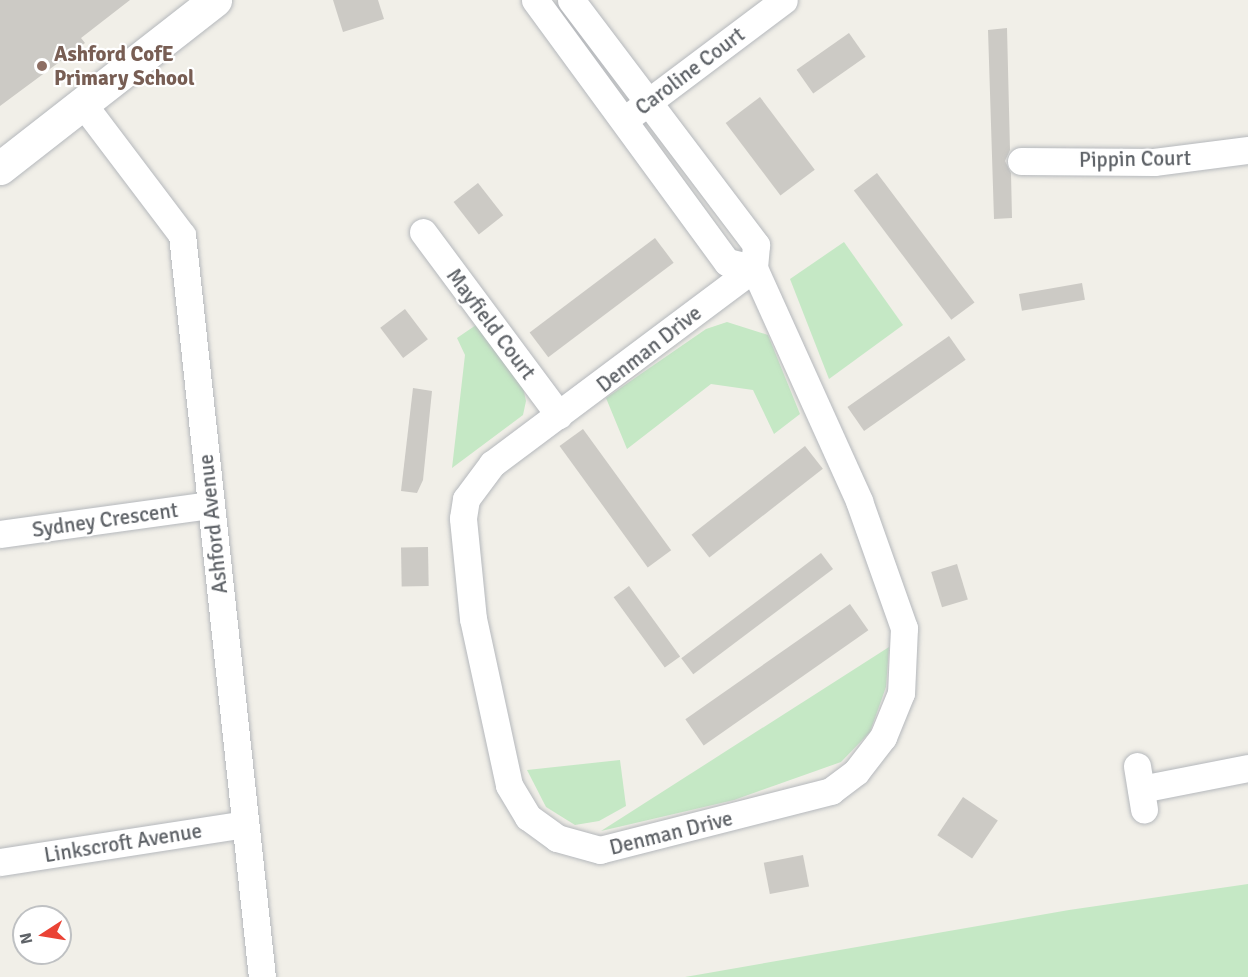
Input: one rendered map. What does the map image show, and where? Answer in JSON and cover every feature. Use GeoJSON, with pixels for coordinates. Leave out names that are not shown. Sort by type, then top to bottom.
{"type":"FeatureCollection","features":[{"type":"Feature","properties":{"kind":"main road"},"geometry":{"type":"LineString","coordinates":[[0,168],[214,0]]}},
{"type":"Feature","properties":{"kind":"street"},"geometry":{"type":"LineString","coordinates":[[535,0],[727,262],[754,268]]}},
{"type":"Feature","properties":{"kind":"street","name":"Denman Drive"},"geometry":{"type":"LineString","coordinates":[[571,0],[646,104],[756,245],[754,268],[859,501],[904,628],[901,693],[883,737],[856,772],[831,791],[600,850],[557,838],[528,817],[509,785],[475,630],[463,518],[466,499],[492,464],[754,268]]}},
{"type":"Feature","properties":{"kind":"street","name":"Caroline Court"},"geometry":{"type":"LineString","coordinates":[[624,120],[784,0]]}},
{"type":"Feature","properties":{"kind":"street","name":"Ashford Avenue"},"geometry":{"type":"LineString","coordinates":[[83,104],[182,235],[262,977]]}},
{"type":"Feature","properties":{"kind":"street","name":"Pippin Court"},"geometry":{"type":"LineString","coordinates":[[1021,161],[1154,162],[1248,150]]}},
{"type":"Feature","properties":{"kind":"street","name":"Mayfield Court"},"geometry":{"type":"LineString","coordinates":[[423,232],[559,415]]}},
{"type":"Feature","properties":{"kind":"street","name":"Sydney Crescent"},"geometry":{"type":"LineString","coordinates":[[0,534],[210,505]]}},
{"type":"Feature","properties":{"kind":"street"},"geometry":{"type":"LineString","coordinates":[[1140,788],[1248,768]]}},
{"type":"Feature","properties":{"kind":"street","name":"Linkscroft Avenue"},"geometry":{"type":"LineString","coordinates":[[0,862],[245,824]]}},
{"type":"Feature","properties":{"kind":"green space"},"geometry":{"type":"Polygon","coordinates":[[[844,242],[903,325],[829,379],[790,279],[844,242]]]}},
{"type":"Feature","properties":{"kind":"green space"},"geometry":{"type":"Polygon","coordinates":[[[727,322],[768,335],[800,414],[774,434],[753,390],[711,384],[627,449],[606,398],[706,329],[727,322]]]}},
{"type":"Feature","properties":{"kind":"green space"},"geometry":{"type":"Polygon","coordinates":[[[476,325],[523,387],[526,401],[523,415],[452,468],[465,355],[457,338],[476,325]]]}},
{"type":"Feature","properties":{"kind":"green space"},"geometry":{"type":"Polygon","coordinates":[[[889,647],[886,687],[870,732],[841,762],[734,800],[601,831],[889,647]]]}},
{"type":"Feature","properties":{"kind":"green space"},"geometry":{"type":"Polygon","coordinates":[[[620,760],[626,806],[599,821],[575,825],[546,807],[527,770],[620,760]]]}},
{"type":"Feature","properties":{"kind":"green space"},"geometry":{"type":"Polygon","coordinates":[[[1248,884],[1248,977],[685,977],[1069,910],[1248,884]]]}},
{"type":"Feature","properties":{"kind":"building","name":"Ashford CofE Primary School"},"geometry":{"type":"Polygon","coordinates":[[[0,0],[130,0],[81,38],[85,43],[0,106],[0,0]]]}},
{"type":"Feature","properties":{"kind":"building"},"geometry":{"type":"Polygon","coordinates":[[[333,0],[378,0],[384,19],[343,32],[333,0]]]}},
{"type":"Feature","properties":{"kind":"building"},"geometry":{"type":"Polygon","coordinates":[[[1007,28],[1010,150],[1005,161],[1011,173],[1012,218],[994,219],[988,30],[1007,28]]]}},
{"type":"Feature","properties":{"kind":"building"},"geometry":{"type":"Polygon","coordinates":[[[849,33],[866,57],[813,93],[797,70],[849,33]]]}},
{"type":"Feature","properties":{"kind":"building"},"geometry":{"type":"Polygon","coordinates":[[[760,97],[815,170],[780,196],[726,123],[760,97]]]}},
{"type":"Feature","properties":{"kind":"building"},"geometry":{"type":"Polygon","coordinates":[[[877,173],[974,302],[951,320],[854,190],[877,173]]]}},
{"type":"Feature","properties":{"kind":"building"},"geometry":{"type":"Polygon","coordinates":[[[478,183],[503,215],[479,234],[454,202],[478,183]]]}},
{"type":"Feature","properties":{"kind":"building"},"geometry":{"type":"Polygon","coordinates":[[[655,238],[674,263],[548,357],[530,332],[655,238]]]}},
{"type":"Feature","properties":{"kind":"building"},"geometry":{"type":"Polygon","coordinates":[[[1082,283],[1085,300],[1022,311],[1019,294],[1082,283]]]}},
{"type":"Feature","properties":{"kind":"building"},"geometry":{"type":"Polygon","coordinates":[[[405,309],[428,339],[403,358],[380,328],[405,309]]]}},
{"type":"Feature","properties":{"kind":"building"},"geometry":{"type":"Polygon","coordinates":[[[949,336],[966,360],[864,431],[847,407],[949,336]]]}},
{"type":"Feature","properties":{"kind":"building"},"geometry":{"type":"Polygon","coordinates":[[[413,388],[432,391],[423,480],[417,493],[401,491],[413,388]]]}},
{"type":"Feature","properties":{"kind":"building"},"geometry":{"type":"Polygon","coordinates":[[[583,429],[671,550],[648,567],[560,446],[583,429]]]}},
{"type":"Feature","properties":{"kind":"building"},"geometry":{"type":"Polygon","coordinates":[[[805,446],[823,469],[709,558],[692,535],[805,446]]]}},
{"type":"Feature","properties":{"kind":"building"},"geometry":{"type":"Polygon","coordinates":[[[401,547],[428,547],[429,586],[402,586],[401,547]]]}},
{"type":"Feature","properties":{"kind":"building"},"geometry":{"type":"Polygon","coordinates":[[[821,553],[833,569],[693,674],[681,658],[821,553]]]}},
{"type":"Feature","properties":{"kind":"building"},"geometry":{"type":"Polygon","coordinates":[[[957,564],[968,599],[942,607],[931,572],[957,564]]]}},
{"type":"Feature","properties":{"kind":"building"},"geometry":{"type":"Polygon","coordinates":[[[629,586],[680,656],[665,668],[614,597],[629,586]]]}},
{"type":"Feature","properties":{"kind":"building"},"geometry":{"type":"Polygon","coordinates":[[[850,604],[868,630],[704,746],[685,719],[850,604]]]}},
{"type":"Feature","properties":{"kind":"building"},"geometry":{"type":"Polygon","coordinates":[[[963,797],[998,820],[972,859],[937,835],[963,797]]]}},
{"type":"Feature","properties":{"kind":"building"},"geometry":{"type":"Polygon","coordinates":[[[803,855],[809,886],[770,894],[764,863],[803,855]]]}},
{"type":"Feature","properties":{"kind":"place","name":"Ashford CofE Primary School"},"geometry":{"type":"Point","coordinates":[42,66]}}]}
